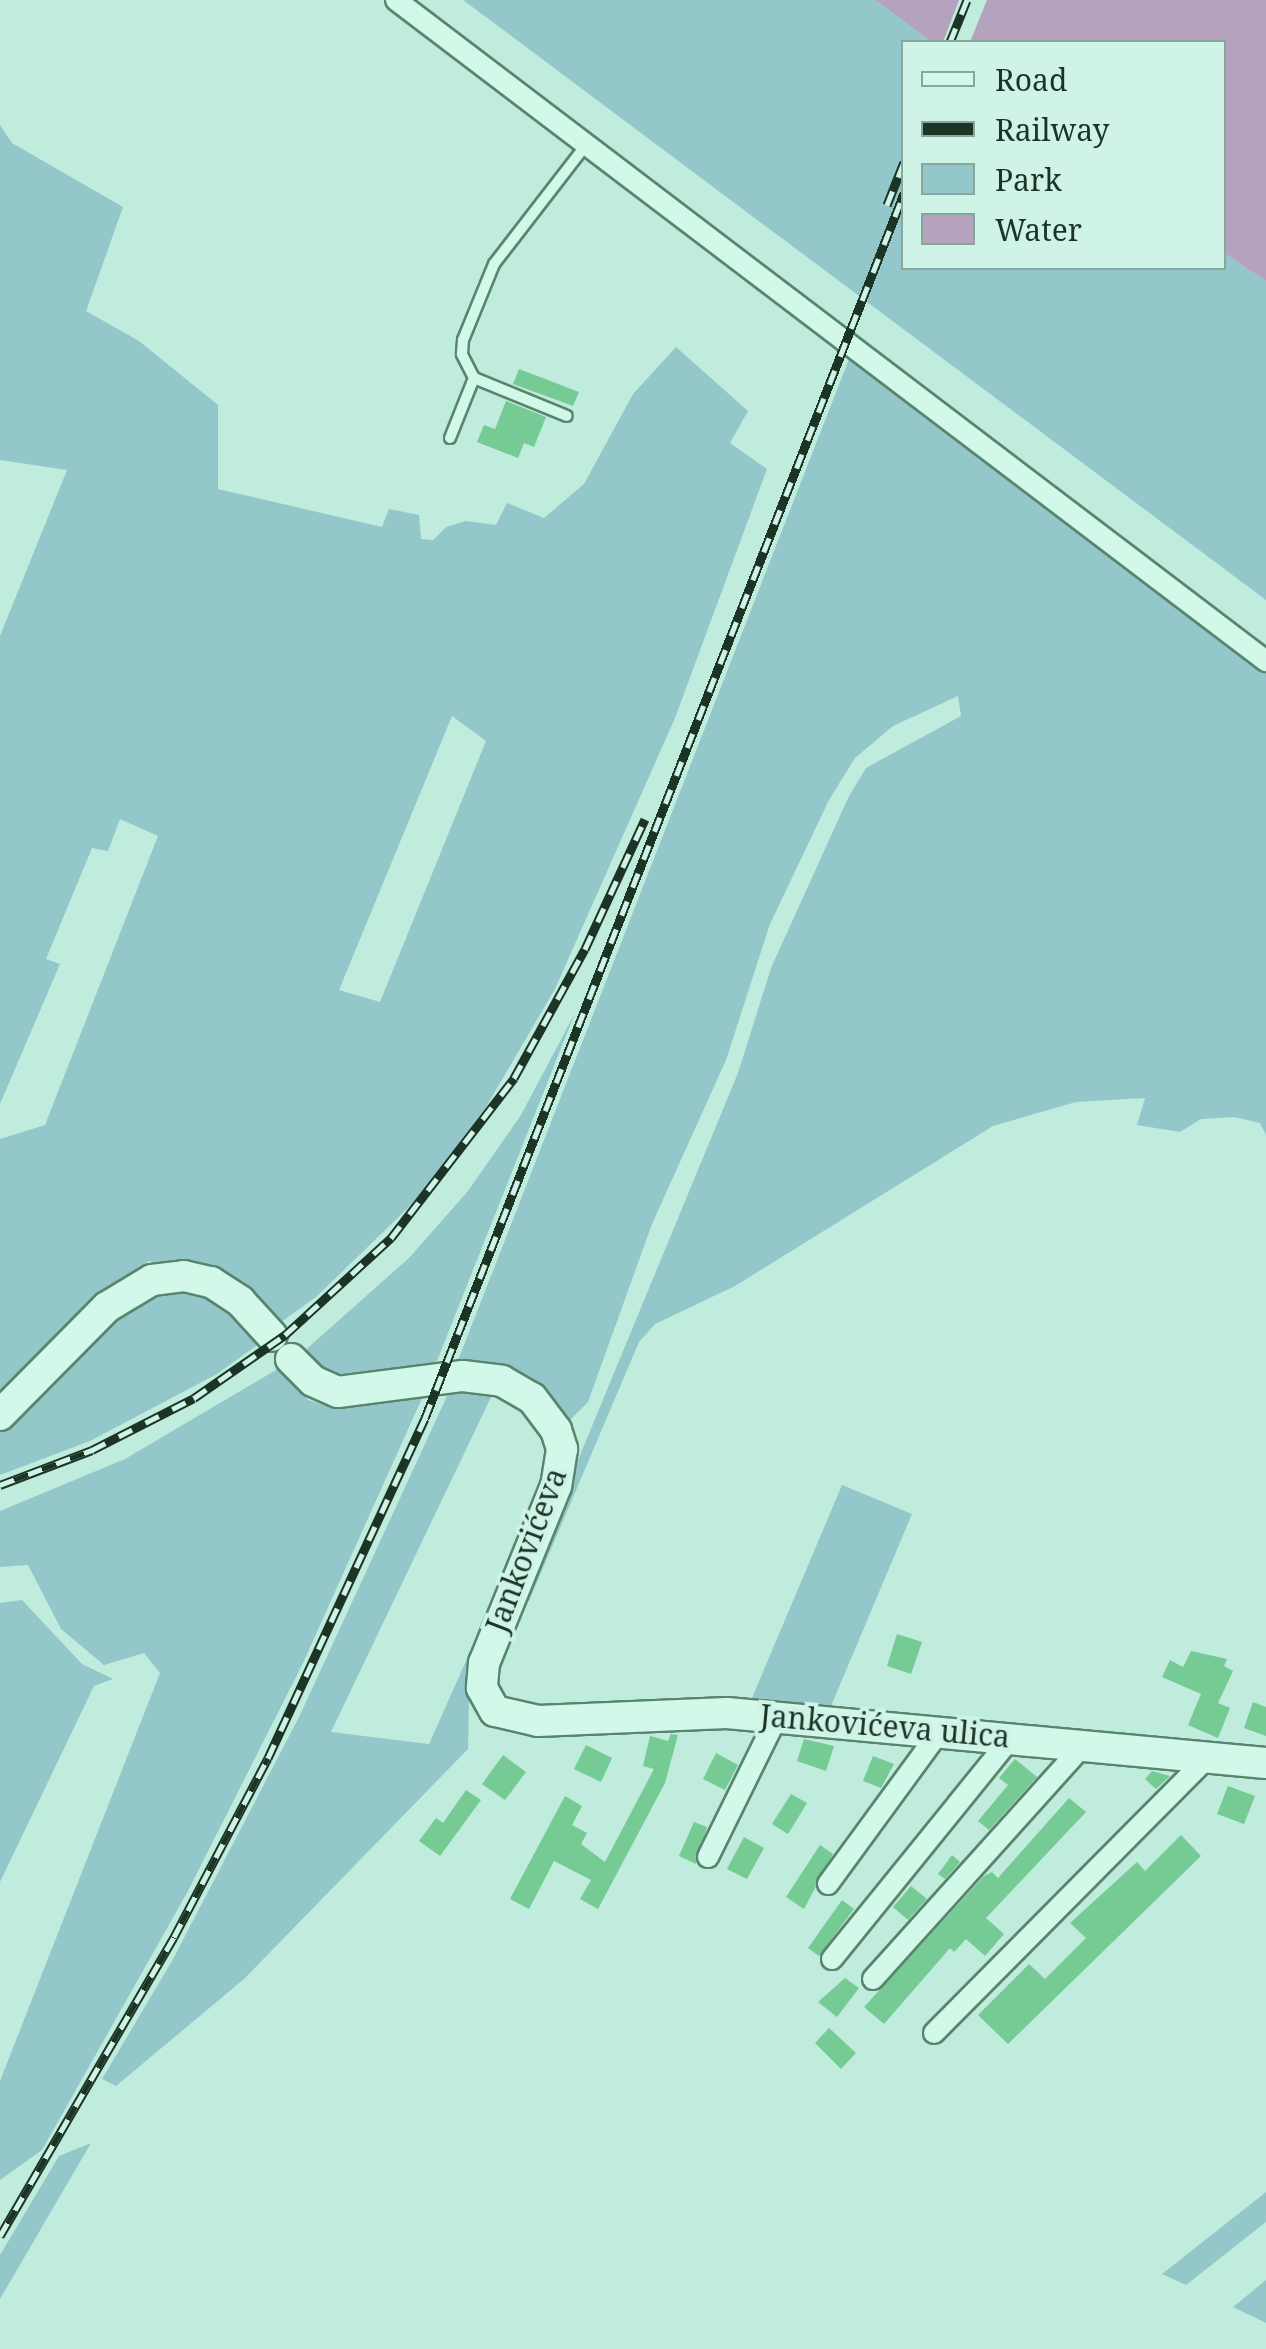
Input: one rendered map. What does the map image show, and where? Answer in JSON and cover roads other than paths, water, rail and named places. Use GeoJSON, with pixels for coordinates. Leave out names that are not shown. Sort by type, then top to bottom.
{"type":"FeatureCollection","features":[{"type":"Feature","properties":{"kind":"main road","name":"Jankovićeva"},"geometry":{"type":"LineString","coordinates":[[0,1415],[107,1307],[152,1280],[184,1276],[211,1282],[240,1301],[313,1381],[338,1392],[463,1376],[523,1391],[549,1418],[562,1449],[556,1486],[484,1663],[485,1699],[503,1714]]}},
{"type":"Feature","properties":{"kind":"main road","name":"Jankovićeva ulica"},"geometry":{"type":"LineString","coordinates":[[503,1714],[538,1721],[662,1713],[777,1717],[1266,1764]]}},
{"type":"Feature","properties":{"kind":"street"},"geometry":{"type":"LineString","coordinates":[[396,0],[1266,661]]}},
{"type":"Feature","properties":{"kind":"street"},"geometry":{"type":"LineString","coordinates":[[708,1857],[777,1717]]}},
{"type":"Feature","properties":{"kind":"street"},"geometry":{"type":"LineString","coordinates":[[828,1884],[940,1731]]}},
{"type":"Feature","properties":{"kind":"street"},"geometry":{"type":"LineString","coordinates":[[832,1959],[1012,1737]]}},
{"type":"Feature","properties":{"kind":"street"},"geometry":{"type":"LineString","coordinates":[[873,1979],[1084,1745]]}},
{"type":"Feature","properties":{"kind":"street"},"geometry":{"type":"LineString","coordinates":[[934,2033],[1208,1757]]}},
{"type":"Feature","properties":{"kind":"lane"},"geometry":{"type":"LineString","coordinates":[[566,416],[474,378],[462,354],[463,340],[494,264],[587,144]]}},
{"type":"Feature","properties":{"kind":"lane"},"geometry":{"type":"LineString","coordinates":[[450,438],[474,378]]}},
{"type":"Feature","properties":{"kind":"water"},"geometry":{"type":"Polygon","coordinates":[[[875,0],[1266,0],[1266,281],[1226,254],[1226,40],[929,40],[875,0]]]}},
{"type":"Feature","properties":{"kind":"railway"},"geometry":{"type":"LineString","coordinates":[[951,40],[967,0]]}},
{"type":"Feature","properties":{"kind":"railway"},"geometry":{"type":"LineString","coordinates":[[887,205],[901,170]]}},
{"type":"Feature","properties":{"kind":"railway"},"geometry":{"type":"LineString","coordinates":[[0,2236],[174,1937],[268,1758],[425,1418],[901,201]]}},
{"type":"Feature","properties":{"kind":"railway"},"geometry":{"type":"LineString","coordinates":[[0,1485],[92,1450],[194,1398],[285,1335],[391,1238],[514,1078],[585,949],[645,819]]}}]}
